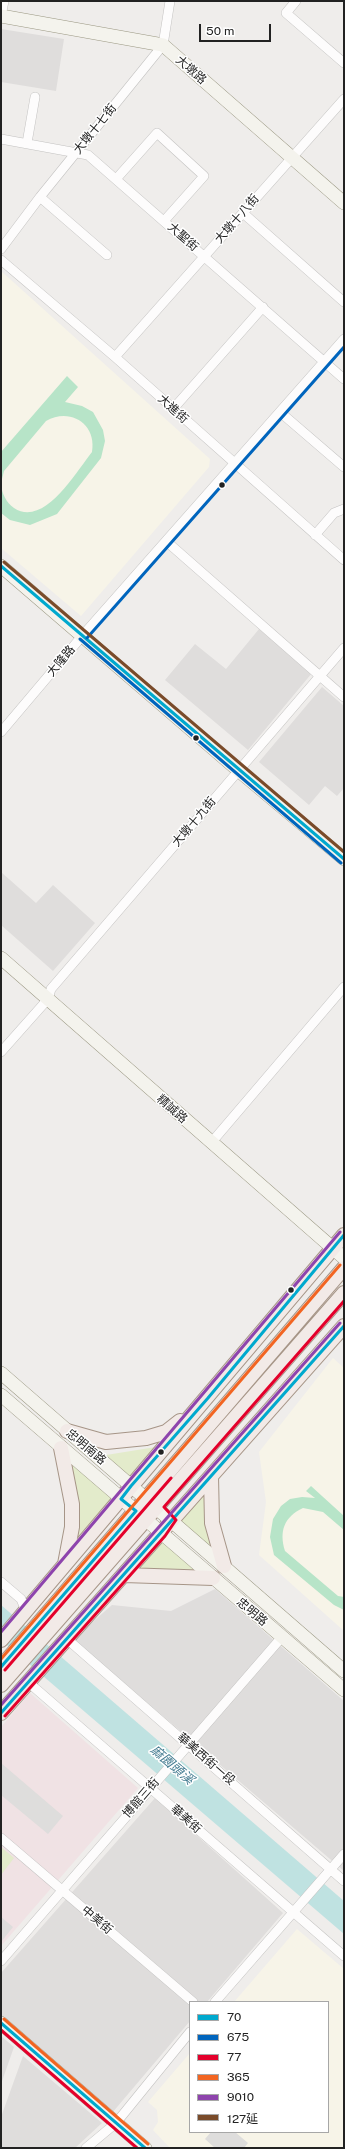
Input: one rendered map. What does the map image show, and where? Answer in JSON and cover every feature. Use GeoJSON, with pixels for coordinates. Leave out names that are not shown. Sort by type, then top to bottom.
{"type":"FeatureCollection","features":[{"type":"Feature","properties":{"kind":"main road"},"geometry":{"type":"LineString","coordinates":[[1,1640],[131,1486],[208,1398],[344,1234]]}},
{"type":"Feature","properties":{"kind":"main road"},"geometry":{"type":"LineString","coordinates":[[5,1668],[53,1626],[344,1268]]}},
{"type":"Feature","properties":{"kind":"main road"},"geometry":{"type":"LineString","coordinates":[[152,1503],[344,1293]]}},
{"type":"Feature","properties":{"kind":"main road"},"geometry":{"type":"LineString","coordinates":[[1,1713],[344,1326]]}},
{"type":"Feature","properties":{"kind":"main road"},"geometry":{"type":"LineString","coordinates":[[67,1431],[106,1442],[146,1438],[166,1432],[208,1398]]}},
{"type":"Feature","properties":{"kind":"main road"},"geometry":{"type":"LineString","coordinates":[[61,1448],[72,1504],[72,1527],[65,1566]]}},
{"type":"Feature","properties":{"kind":"main road"},"geometry":{"type":"LineString","coordinates":[[211,1476],[212,1523],[224,1566]]}},
{"type":"Feature","properties":{"kind":"main road"},"geometry":{"type":"LineString","coordinates":[[1,1685],[5,1668],[39,1622],[141,1516]]}},
{"type":"Feature","properties":{"kind":"main road"},"geometry":{"type":"LineString","coordinates":[[124,1575],[213,1578]]}},
{"type":"Feature","properties":{"kind":"street"},"geometry":{"type":"LineString","coordinates":[[4,1],[1,16],[162,45]]}},
{"type":"Feature","properties":{"kind":"street","name":"大墩十七街"},"geometry":{"type":"LineString","coordinates":[[1,249],[40,197],[162,45],[170,1]]}},
{"type":"Feature","properties":{"kind":"street"},"geometry":{"type":"LineString","coordinates":[[296,1],[286,13],[344,63]]}},
{"type":"Feature","properties":{"kind":"street","name":"大墩路"},"geometry":{"type":"LineString","coordinates":[[162,45],[344,203]]}},
{"type":"Feature","properties":{"kind":"street"},"geometry":{"type":"LineString","coordinates":[[27,143],[34,98]]}},
{"type":"Feature","properties":{"kind":"street","name":"大墩十八街"},"geometry":{"type":"LineString","coordinates":[[115,358],[344,99]]}},
{"type":"Feature","properties":{"kind":"street"},"geometry":{"type":"LineString","coordinates":[[117,178],[157,133],[204,176],[164,221]]}},
{"type":"Feature","properties":{"kind":"street","name":"大聖街"},"geometry":{"type":"LineString","coordinates":[[1,139],[88,155],[117,178],[344,379]]}},
{"type":"Feature","properties":{"kind":"street"},"geometry":{"type":"LineString","coordinates":[[40,197],[107,255]]}},
{"type":"Feature","properties":{"kind":"street"},"geometry":{"type":"LineString","coordinates":[[243,213],[344,302]]}},
{"type":"Feature","properties":{"kind":"street","name":"大進街"},"geometry":{"type":"LineString","coordinates":[[1,260],[115,358],[344,560]]}},
{"type":"Feature","properties":{"kind":"street"},"geometry":{"type":"LineString","coordinates":[[173,409],[263,307]]}},
{"type":"Feature","properties":{"kind":"street","name":"大隆路"},"geometry":{"type":"LineString","coordinates":[[1,732],[83,635],[344,339]]}},
{"type":"Feature","properties":{"kind":"street"},"geometry":{"type":"LineString","coordinates":[[280,412],[344,467]]}},
{"type":"Feature","properties":{"kind":"street"},"geometry":{"type":"LineString","coordinates":[[316,535],[334,513],[344,509]]}},
{"type":"Feature","properties":{"kind":"street"},"geometry":{"type":"LineString","coordinates":[[166,542],[344,697]]}},
{"type":"Feature","properties":{"kind":"street"},"geometry":{"type":"LineString","coordinates":[[1,566],[344,859]]}},
{"type":"Feature","properties":{"kind":"street","name":"大墩十九街"},"geometry":{"type":"LineString","coordinates":[[1,1052],[48,999],[51,989],[344,648]]}},
{"type":"Feature","properties":{"kind":"street","name":"精誠路"},"geometry":{"type":"LineString","coordinates":[[1,958],[344,1258]]}},
{"type":"Feature","properties":{"kind":"street"},"geometry":{"type":"LineString","coordinates":[[211,1143],[344,987]]}},
{"type":"Feature","properties":{"kind":"street","name":"忠明南路"},"geometry":{"type":"LineString","coordinates":[[1,1373],[171,1520]]}},
{"type":"Feature","properties":{"kind":"street","name":"忠明南路"},"geometry":{"type":"LineString","coordinates":[[1,1395],[161,1533]]}},
{"type":"Feature","properties":{"kind":"street","name":"忠明路"},"geometry":{"type":"LineString","coordinates":[[171,1520],[344,1671]]}},
{"type":"Feature","properties":{"kind":"street","name":"忠明路"},"geometry":{"type":"LineString","coordinates":[[161,1533],[344,1690]]}},
{"type":"Feature","properties":{"kind":"street"},"geometry":{"type":"LineString","coordinates":[[1,1582],[21,1599],[26,1611]]}},
{"type":"Feature","properties":{"kind":"street","name":"博館三街"},"geometry":{"type":"LineString","coordinates":[[1,1961],[282,1636]]}},
{"type":"Feature","properties":{"kind":"street","name":"華美西街一段"},"geometry":{"type":"LineString","coordinates":[[67,1639],[329,1870],[344,1881]]}},
{"type":"Feature","properties":{"kind":"street","name":"華美街"},"geometry":{"type":"LineString","coordinates":[[28,1682],[295,1909],[344,1956]]}},
{"type":"Feature","properties":{"kind":"street","name":"中美街"},"geometry":{"type":"LineString","coordinates":[[1,1838],[192,2001]]}},
{"type":"Feature","properties":{"kind":"street"},"geometry":{"type":"LineString","coordinates":[[216,2001],[344,1854]]}},
{"type":"Feature","properties":{"kind":"street"},"geometry":{"type":"LineString","coordinates":[[1,2023],[145,2148]]}},
{"type":"Feature","properties":{"kind":"street"},"geometry":{"type":"LineString","coordinates":[[86,2148],[116,2123],[189,2033]]}},
{"type":"Feature","properties":{"kind":"shaded area"},"geometry":{"type":"Polygon","coordinates":[[[1,29],[64,39],[56,91],[1,82],[1,29]]]}},
{"type":"Feature","properties":{"kind":"shaded area"},"geometry":{"type":"Polygon","coordinates":[[[1,271],[210,459],[209,467],[81,616],[1,548],[1,271]]]}},
{"type":"Feature","properties":{"kind":"shaded area"},"geometry":{"type":"Polygon","coordinates":[[[259,629],[312,673],[248,750],[165,680],[195,644],[226,669],[259,629]]]}},
{"type":"Feature","properties":{"kind":"shaded area"},"geometry":{"type":"Polygon","coordinates":[[[322,687],[344,706],[344,788],[337,796],[325,786],[309,805],[259,762],[322,687]]]}},
{"type":"Feature","properties":{"kind":"shaded area"},"geometry":{"type":"Polygon","coordinates":[[[1,872],[36,903],[53,885],[95,923],[53,971],[1,925],[1,872]]]}},
{"type":"Feature","properties":{"kind":"shaded area"},"geometry":{"type":"Polygon","coordinates":[[[333,1358],[344,1368],[344,1631],[259,1555],[266,1502],[259,1452],[333,1358]]]}},
{"type":"Feature","properties":{"kind":"shaded area"},"geometry":{"type":"Polygon","coordinates":[[[215,1589],[344,1701],[344,1871],[73,1639],[112,1605],[171,1611],[215,1589]]]}},
{"type":"Feature","properties":{"kind":"shaded area"},"geometry":{"type":"Polygon","coordinates":[[[30,1693],[138,1788],[1,1946],[1,1727],[30,1693]]]}},
{"type":"Feature","properties":{"kind":"shaded area"},"geometry":{"type":"Polygon","coordinates":[[[1,1763],[63,1816],[48,1834],[1,1795],[1,1763]]]}},
{"type":"Feature","properties":{"kind":"shaded area"},"geometry":{"type":"Polygon","coordinates":[[[155,1798],[283,1913],[208,2001],[189,2001],[189,2022],[112,2113],[1,2019],[1,1973],[155,1798]]]}},
{"type":"Feature","properties":{"kind":"shaded area"},"geometry":{"type":"Polygon","coordinates":[[[1,1917],[13,1927],[1,1942],[1,1917]]]}},
{"type":"Feature","properties":{"kind":"shaded area"},"geometry":{"type":"Polygon","coordinates":[[[297,1929],[344,1969],[344,2148],[170,2148],[153,2130],[158,2122],[157,2110],[148,2102],[189,2054],[189,2133],[329,2133],[329,2001],[235,2001],[297,1929]]]}},
{"type":"Feature","properties":{"kind":"shaded area"},"geometry":{"type":"Polygon","coordinates":[[[1,2036],[14,2047],[1,2084],[1,2036]]]}},
{"type":"Feature","properties":{"kind":"shaded area"},"geometry":{"type":"Polygon","coordinates":[[[23,2056],[102,2123],[75,2148],[1,2148],[1,2117],[23,2056]]]}},
{"type":"Feature","properties":{"kind":"shaded area"},"geometry":{"type":"Polygon","coordinates":[[[210,2133],[236,2133],[248,2143],[244,2148],[215,2148],[205,2139],[210,2133]]]}},
{"type":"Feature","properties":{"kind":"green space"},"geometry":{"type":"Polygon","coordinates":[[[67,376],[78,387],[65,402],[82,406],[93,412],[103,430],[105,441],[101,458],[57,514],[30,525],[10,520],[1,513],[1,484],[5,498],[14,508],[25,512],[37,510],[48,504],[58,495],[92,452],[90,433],[86,426],[72,417],[55,417],[46,421],[4,471],[1,483],[1,452],[67,376]]]}},
{"type":"Feature","properties":{"kind":"green space"},"geometry":{"type":"Polygon","coordinates":[[[162,1446],[131,1481],[100,1456],[162,1446]]]}},
{"type":"Feature","properties":{"kind":"green space"},"geometry":{"type":"Polygon","coordinates":[[[65,1456],[116,1499],[70,1556],[65,1456]]]}},
{"type":"Feature","properties":{"kind":"green space"},"geometry":{"type":"Polygon","coordinates":[[[217,1475],[216,1490],[221,1558],[177,1519],[217,1475]]]}},
{"type":"Feature","properties":{"kind":"green space"},"geometry":{"type":"Polygon","coordinates":[[[311,1486],[344,1516],[344,1530],[323,1512],[303,1508],[287,1520],[283,1531],[283,1544],[285,1551],[338,1596],[344,1597],[344,1610],[334,1605],[274,1555],[270,1537],[273,1519],[281,1506],[290,1499],[302,1497],[315,1498],[306,1491],[311,1486]]]}},
{"type":"Feature","properties":{"kind":"green space"},"geometry":{"type":"Polygon","coordinates":[[[162,1540],[205,1575],[129,1572],[162,1540]]]}},
{"type":"Feature","properties":{"kind":"green space"},"geometry":{"type":"Polygon","coordinates":[[[1,1847],[14,1858],[1,1875],[1,1847]]]}},
{"type":"Feature","properties":{"kind":"water","name":"麻園頭溪"},"geometry":{"type":"Polygon","coordinates":[[[1,1605],[344,1901],[344,1934],[1,1640],[1,1605]]]}},
{"type":"Feature","properties":{"kind":"transit line","name":"675"},"geometry":{"type":"LineString","coordinates":[[87,638],[344,347]]}},
{"type":"Feature","properties":{"kind":"transit line","name":"127延"},"geometry":{"type":"LineString","coordinates":[[4,562],[344,852]]}},
{"type":"Feature","properties":{"kind":"transit line","name":"70"},"geometry":{"type":"LineString","coordinates":[[1,566],[344,859]]}},
{"type":"Feature","properties":{"kind":"transit line","name":"675"},"geometry":{"type":"LineString","coordinates":[[80,639],[341,863]]}},
{"type":"Feature","properties":{"kind":"transit line","name":"9010"},"geometry":{"type":"LineString","coordinates":[[1,1632],[340,1232]]}},
{"type":"Feature","properties":{"kind":"transit line","name":"70"},"geometry":{"type":"LineString","coordinates":[[1,1667],[136,1511],[121,1499],[131,1486],[208,1398],[344,1235]]}},
{"type":"Feature","properties":{"kind":"transit line","name":"365"},"geometry":{"type":"LineString","coordinates":[[1,1659],[340,1265]]}},
{"type":"Feature","properties":{"kind":"transit line","name":"77"},"geometry":{"type":"LineString","coordinates":[[5,1716],[165,1536],[176,1520],[164,1507],[344,1301]]}},
{"type":"Feature","properties":{"kind":"transit line","name":"9010"},"geometry":{"type":"LineString","coordinates":[[1,1705],[340,1323]]}},
{"type":"Feature","properties":{"kind":"transit line","name":"70"},"geometry":{"type":"LineString","coordinates":[[1,1713],[344,1326]]}},
{"type":"Feature","properties":{"kind":"transit line","name":"77"},"geometry":{"type":"LineString","coordinates":[[5,1670],[171,1478]]}},
{"type":"Feature","properties":{"kind":"transit line","name":"365"},"geometry":{"type":"LineString","coordinates":[[4,2019],[148,2144]]}},
{"type":"Feature","properties":{"kind":"transit line","name":"70"},"geometry":{"type":"LineString","coordinates":[[1,2023],[145,2148]]}},
{"type":"Feature","properties":{"kind":"transit line","name":"77"},"geometry":{"type":"LineString","coordinates":[[1,2030],[137,2148]]}}]}
